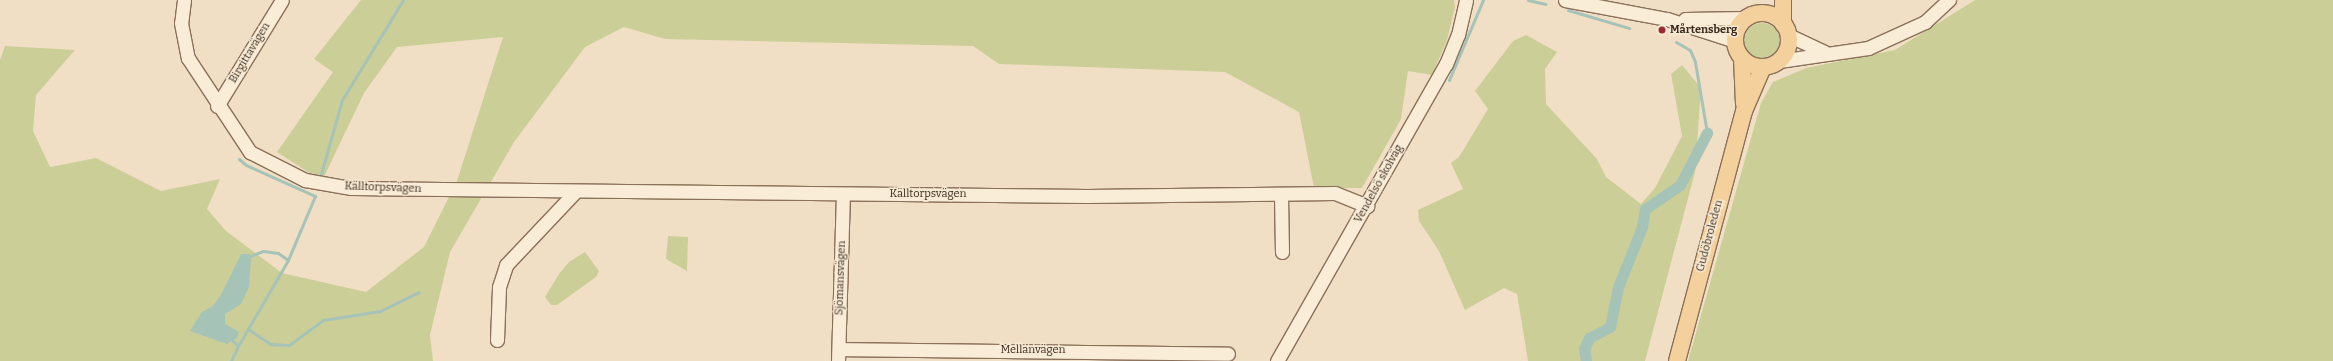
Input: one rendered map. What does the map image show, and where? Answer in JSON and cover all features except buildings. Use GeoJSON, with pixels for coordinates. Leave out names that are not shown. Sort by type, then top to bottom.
{"type":"FeatureCollection","features":[{"type":"Feature","properties":{"kind":"main road"},"geometry":{"type":"LineString","coordinates":[[1783,0],[1786,30],[1785,54],[1779,61],[1763,67],[1756,67],[1742,58],[1735,41],[1740,25],[1757,10],[1768,14],[1786,30]]}},
{"type":"Feature","properties":{"kind":"main road","name":"Gudöbroleden"},"geometry":{"type":"LineString","coordinates":[[1742,58],[1744,111]]}},
{"type":"Feature","properties":{"kind":"main road","name":"Gudöbroleden"},"geometry":{"type":"LineString","coordinates":[[1677,361],[1744,111],[1763,67]]}},
{"type":"Feature","properties":{"kind":"street","name":"Källtorpsvägen"},"geometry":{"type":"LineString","coordinates":[[184,0],[181,23],[188,58],[217,106],[250,152],[305,180],[351,188],[575,192],[1282,195],[1335,193],[1367,206]]}},
{"type":"Feature","properties":{"kind":"street","name":"Birgittavägen"},"geometry":{"type":"LineString","coordinates":[[217,106],[282,0]]}},
{"type":"Feature","properties":{"kind":"street","name":"Vendelsö skolväg"},"geometry":{"type":"LineString","coordinates":[[1277,361],[1367,206],[1446,64],[1458,35],[1466,0]]}},
{"type":"Feature","properties":{"kind":"street"},"geometry":{"type":"LineString","coordinates":[[1565,0],[1667,19],[1735,41]]}},
{"type":"Feature","properties":{"kind":"street"},"geometry":{"type":"LineString","coordinates":[[1779,61],[1826,52],[1868,48],[1900,35],[1925,22],[1949,0]]}},
{"type":"Feature","properties":{"kind":"street"},"geometry":{"type":"LineString","coordinates":[[1667,19],[1757,10]]}},
{"type":"Feature","properties":{"kind":"street"},"geometry":{"type":"LineString","coordinates":[[1786,30],[1826,52]]}},
{"type":"Feature","properties":{"kind":"street"},"geometry":{"type":"LineString","coordinates":[[497,340],[499,287],[506,265],[575,192]]}},
{"type":"Feature","properties":{"kind":"street","name":"Sjömansvägen"},"geometry":{"type":"LineString","coordinates":[[839,355],[843,194]]}},
{"type":"Feature","properties":{"kind":"street"},"geometry":{"type":"LineString","coordinates":[[1282,195],[1282,252]]}},
{"type":"Feature","properties":{"kind":"street","name":"Mellanvägen"},"geometry":{"type":"LineString","coordinates":[[839,355],[1228,354]]}},
{"type":"Feature","properties":{"kind":"green space"},"geometry":{"type":"Polygon","coordinates":[[[361,0],[1454,0],[1455,7],[1447,40],[1432,75],[1408,71],[1401,119],[1362,188],[1314,188],[1299,112],[1225,72],[999,64],[973,46],[665,39],[624,27],[585,47],[514,142],[450,252],[430,335],[433,361],[0,361],[0,60],[5,46],[75,50],[36,95],[33,131],[50,167],[96,158],[161,191],[220,179],[207,209],[226,231],[282,273],[366,292],[424,247],[457,181],[503,37],[397,47],[364,93],[322,181],[277,152],[333,72],[314,59],[361,0]]]}},
{"type":"Feature","properties":{"kind":"green space"},"geometry":{"type":"Polygon","coordinates":[[[1975,0],[2333,0],[2333,361],[1688,361],[1761,103],[1773,82],[1806,68],[1895,50],[1975,0]]]}},
{"type":"Feature","properties":{"kind":"green space"},"geometry":{"type":"Polygon","coordinates":[[[1762,23],[1772,26],[1777,31],[1780,41],[1777,51],[1772,56],[1762,59],[1752,56],[1747,51],[1744,41],[1747,31],[1752,26],[1762,23]]]}},
{"type":"Feature","properties":{"kind":"green space"},"geometry":{"type":"Polygon","coordinates":[[[1526,35],[1557,52],[1545,69],[1546,104],[1597,159],[1606,177],[1641,204],[1655,188],[1682,136],[1671,74],[1682,65],[1701,88],[1695,172],[1645,361],[1528,361],[1517,294],[1504,288],[1465,310],[1439,251],[1419,221],[1418,210],[1463,189],[1451,163],[1459,157],[1488,109],[1475,91],[1513,41],[1526,35]]]}},
{"type":"Feature","properties":{"kind":"green space"},"geometry":{"type":"Polygon","coordinates":[[[668,236],[688,237],[687,271],[666,259],[668,236]]]}},
{"type":"Feature","properties":{"kind":"green space"},"geometry":{"type":"Polygon","coordinates":[[[585,252],[599,271],[596,277],[557,305],[551,305],[545,297],[559,274],[569,262],[585,252]]]}},
{"type":"Feature","properties":{"kind":"shaded area"},"geometry":{"type":"Polygon","coordinates":[[[241,254],[249,254],[251,259],[249,287],[241,304],[225,314],[225,324],[239,332],[237,338],[227,344],[190,331],[202,312],[213,306],[222,293],[241,254]]]}},
{"type":"Feature","properties":{"kind":"waterway"},"geometry":{"type":"LineString","coordinates":[[321,174],[342,100],[403,0]]}},
{"type":"Feature","properties":{"kind":"waterway"},"geometry":{"type":"LineString","coordinates":[[1449,80],[1483,0]]}},
{"type":"Feature","properties":{"kind":"waterway"},"geometry":{"type":"LineString","coordinates":[[1528,0],[1546,4]]}},
{"type":"Feature","properties":{"kind":"waterway"},"geometry":{"type":"LineString","coordinates":[[1568,10],[1629,28]]}},
{"type":"Feature","properties":{"kind":"waterway"},"geometry":{"type":"LineString","coordinates":[[1676,42],[1690,50],[1695,62],[1707,133]]}},
{"type":"Feature","properties":{"kind":"waterway"},"geometry":{"type":"LineString","coordinates":[[1586,361],[1584,349],[1589,338],[1610,327],[1618,287],[1642,227],[1645,209],[1680,185],[1707,133]]}},
{"type":"Feature","properties":{"kind":"waterway"},"geometry":{"type":"LineString","coordinates":[[239,159],[246,165],[315,196],[288,260],[278,253],[263,251],[247,257]]}},
{"type":"Feature","properties":{"kind":"waterway"},"geometry":{"type":"LineString","coordinates":[[238,346],[288,260]]}},
{"type":"Feature","properties":{"kind":"waterway"},"geometry":{"type":"LineString","coordinates":[[248,329],[270,344],[289,345],[323,320],[380,311],[419,292]]}},
{"type":"Feature","properties":{"kind":"waterway"},"geometry":{"type":"LineString","coordinates":[[231,361],[238,346],[232,340]]}},
{"type":"Feature","properties":{"kind":"place","name":"Mårtensberg"},"geometry":{"type":"Point","coordinates":[1662,30]}}]}
